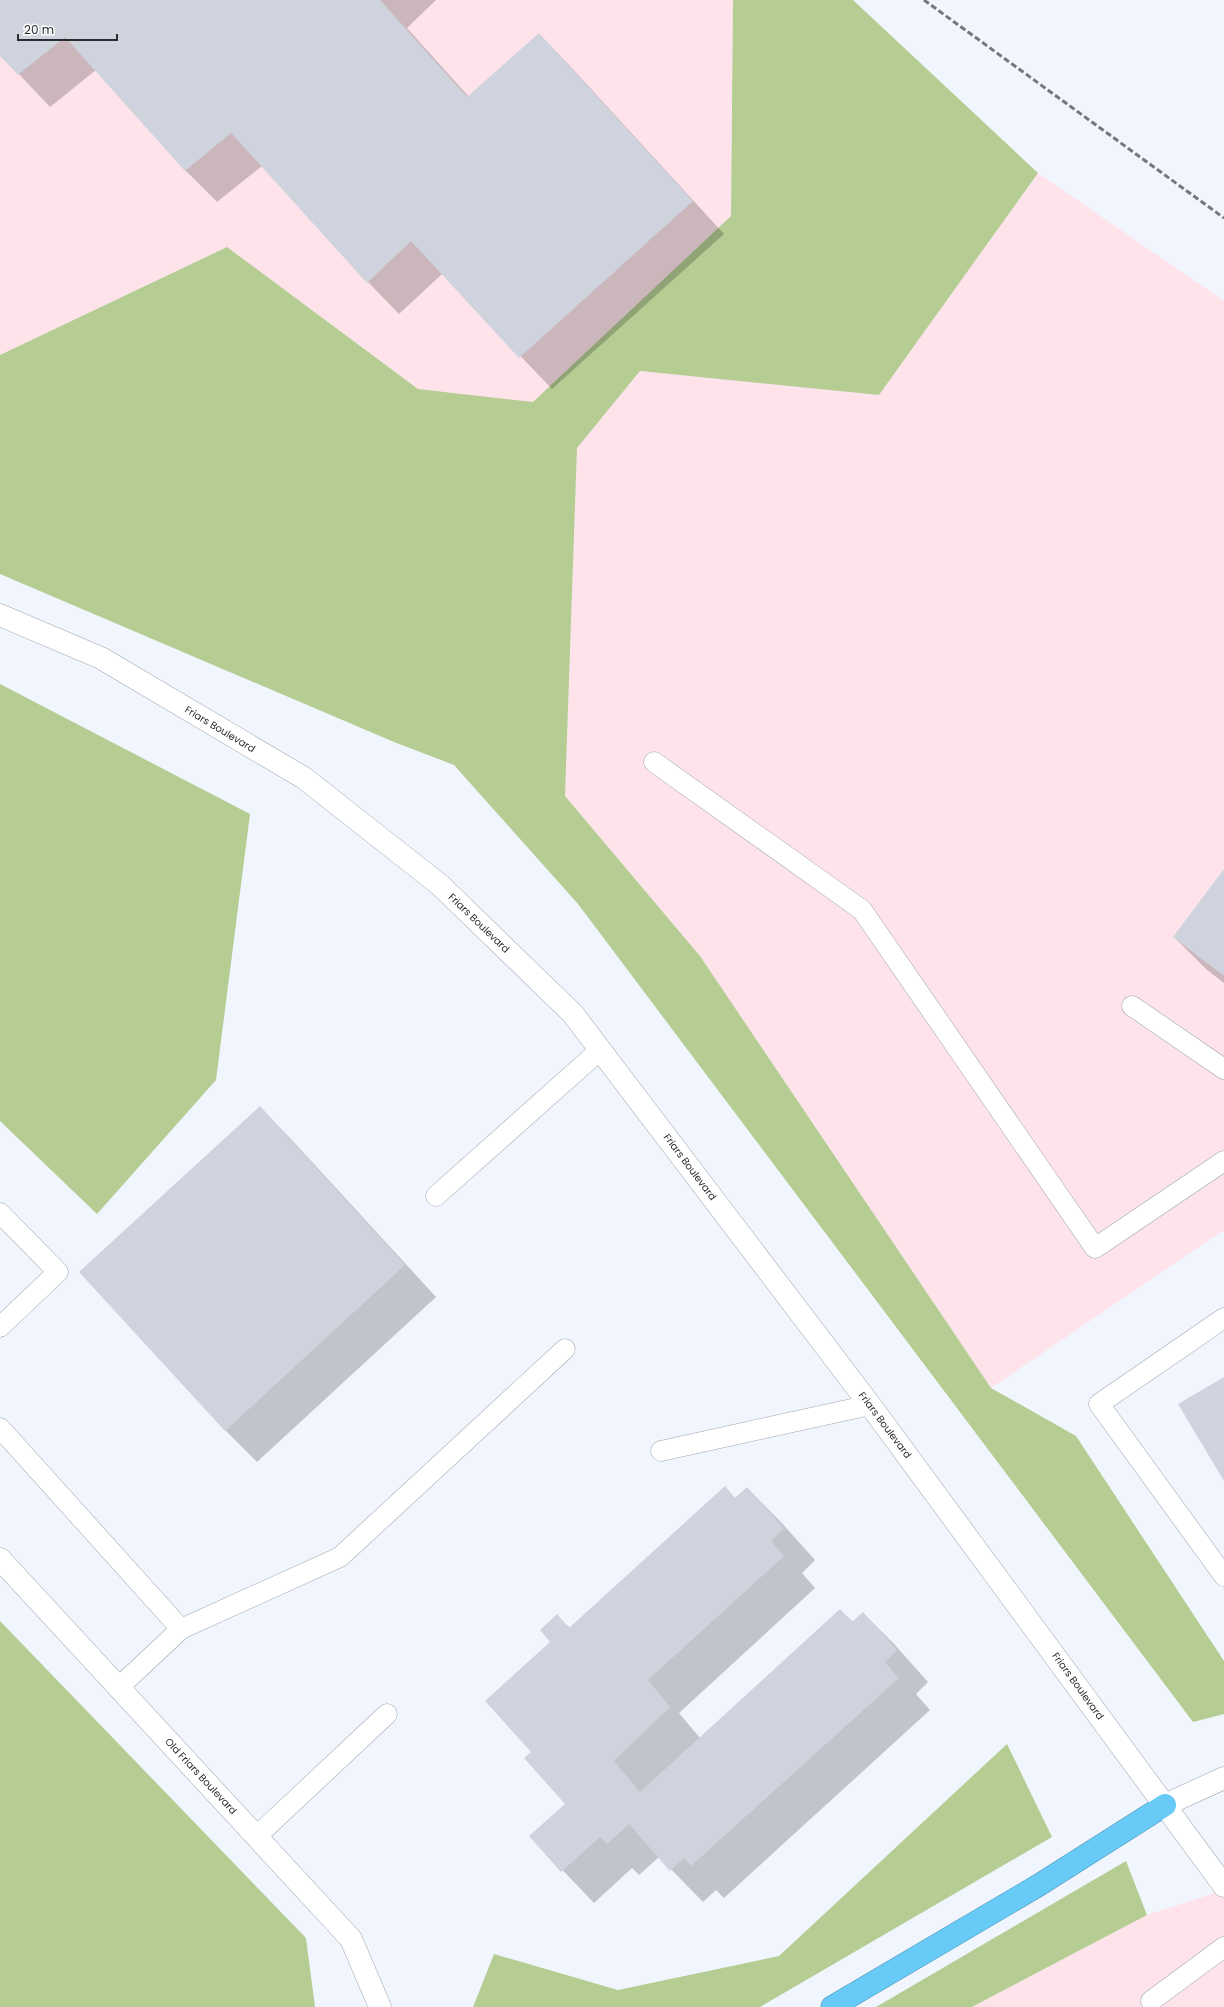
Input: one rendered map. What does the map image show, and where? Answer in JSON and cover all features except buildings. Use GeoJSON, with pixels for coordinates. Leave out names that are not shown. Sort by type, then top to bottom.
{"type":"FeatureCollection","features":[{"type":"Feature","properties":{"kind":"highway"},"geometry":{"type":"LineString","coordinates":[[832,2007],[1039,1885],[1165,1805]]}},
{"type":"Feature","properties":{"kind":"main road","name":"Friars Boulevard"},"geometry":{"type":"LineString","coordinates":[[0,615],[100,658],[304,778],[440,885],[573,1014],[870,1405],[1224,1886]]}},
{"type":"Feature","properties":{"kind":"main road","name":"Old Friars Boulevard"},"geometry":{"type":"LineString","coordinates":[[0,1559],[351,1939],[380,2007]]}},
{"type":"Feature","properties":{"kind":"main road"},"geometry":{"type":"LineString","coordinates":[[1165,1805],[1224,1778]]}},
{"type":"Feature","properties":{"kind":"lane"},"geometry":{"type":"LineString","coordinates":[[654,762],[862,910],[1095,1248],[1224,1161]]}},
{"type":"Feature","properties":{"kind":"lane"},"geometry":{"type":"LineString","coordinates":[[1132,1006],[1224,1070]]}},
{"type":"Feature","properties":{"kind":"lane"},"geometry":{"type":"LineString","coordinates":[[436,1196],[600,1050]]}},
{"type":"Feature","properties":{"kind":"lane"},"geometry":{"type":"LineString","coordinates":[[0,1213],[58,1272],[0,1327]]}},
{"type":"Feature","properties":{"kind":"lane"},"geometry":{"type":"LineString","coordinates":[[1224,1318],[1100,1404],[1224,1576]]}},
{"type":"Feature","properties":{"kind":"lane"},"geometry":{"type":"LineString","coordinates":[[119,1687],[181,1629],[340,1557],[565,1348]]}},
{"type":"Feature","properties":{"kind":"lane"},"geometry":{"type":"LineString","coordinates":[[661,1451],[870,1405]]}},
{"type":"Feature","properties":{"kind":"lane"},"geometry":{"type":"LineString","coordinates":[[0,1428],[181,1629]]}},
{"type":"Feature","properties":{"kind":"lane"},"geometry":{"type":"LineString","coordinates":[[257,1836],[387,1714]]}},
{"type":"Feature","properties":{"kind":"lane"},"geometry":{"type":"LineString","coordinates":[[1151,2001],[1224,1947]]}},
{"type":"Feature","properties":{"kind":"shaded area"},"geometry":{"type":"Polygon","coordinates":[[[0,0],[733,0],[731,216],[533,403],[418,389],[227,247],[0,355],[0,0]]]}},
{"type":"Feature","properties":{"kind":"shaded area"},"geometry":{"type":"Polygon","coordinates":[[[1038,173],[1224,301],[1224,1230],[991,1388],[700,956],[565,796],[577,448],[640,371],[879,395],[1038,173]]]}},
{"type":"Feature","properties":{"kind":"shaded area"},"geometry":{"type":"Polygon","coordinates":[[[1224,1890],[1224,2007],[972,2007],[1147,1915],[1224,1890]]]}},
{"type":"Feature","properties":{"kind":"green space"},"geometry":{"type":"Polygon","coordinates":[[[733,0],[853,0],[1038,173],[879,395],[640,371],[577,448],[565,796],[700,956],[991,1388],[1076,1436],[1224,1661],[1224,1714],[1193,1722],[578,904],[454,765],[394,742],[0,574],[0,355],[227,247],[418,389],[533,402],[731,216],[733,0]]]}},
{"type":"Feature","properties":{"kind":"green space"},"geometry":{"type":"Polygon","coordinates":[[[0,684],[250,814],[216,1080],[97,1214],[0,1121],[0,684]]]}},
{"type":"Feature","properties":{"kind":"green space"},"geometry":{"type":"Polygon","coordinates":[[[0,1621],[306,1938],[315,2007],[0,2007],[0,1621]]]}},
{"type":"Feature","properties":{"kind":"green space"},"geometry":{"type":"Polygon","coordinates":[[[1007,1744],[1052,1837],[760,2007],[473,2007],[494,1954],[618,1990],[779,1956],[1007,1744]]]}},
{"type":"Feature","properties":{"kind":"green space"},"geometry":{"type":"Polygon","coordinates":[[[1126,1861],[1147,1915],[972,2007],[876,2007],[1126,1861]]]}},
{"type":"Feature","properties":{"kind":"railway"},"geometry":{"type":"LineString","coordinates":[[924,0],[1224,218]]}}]}
